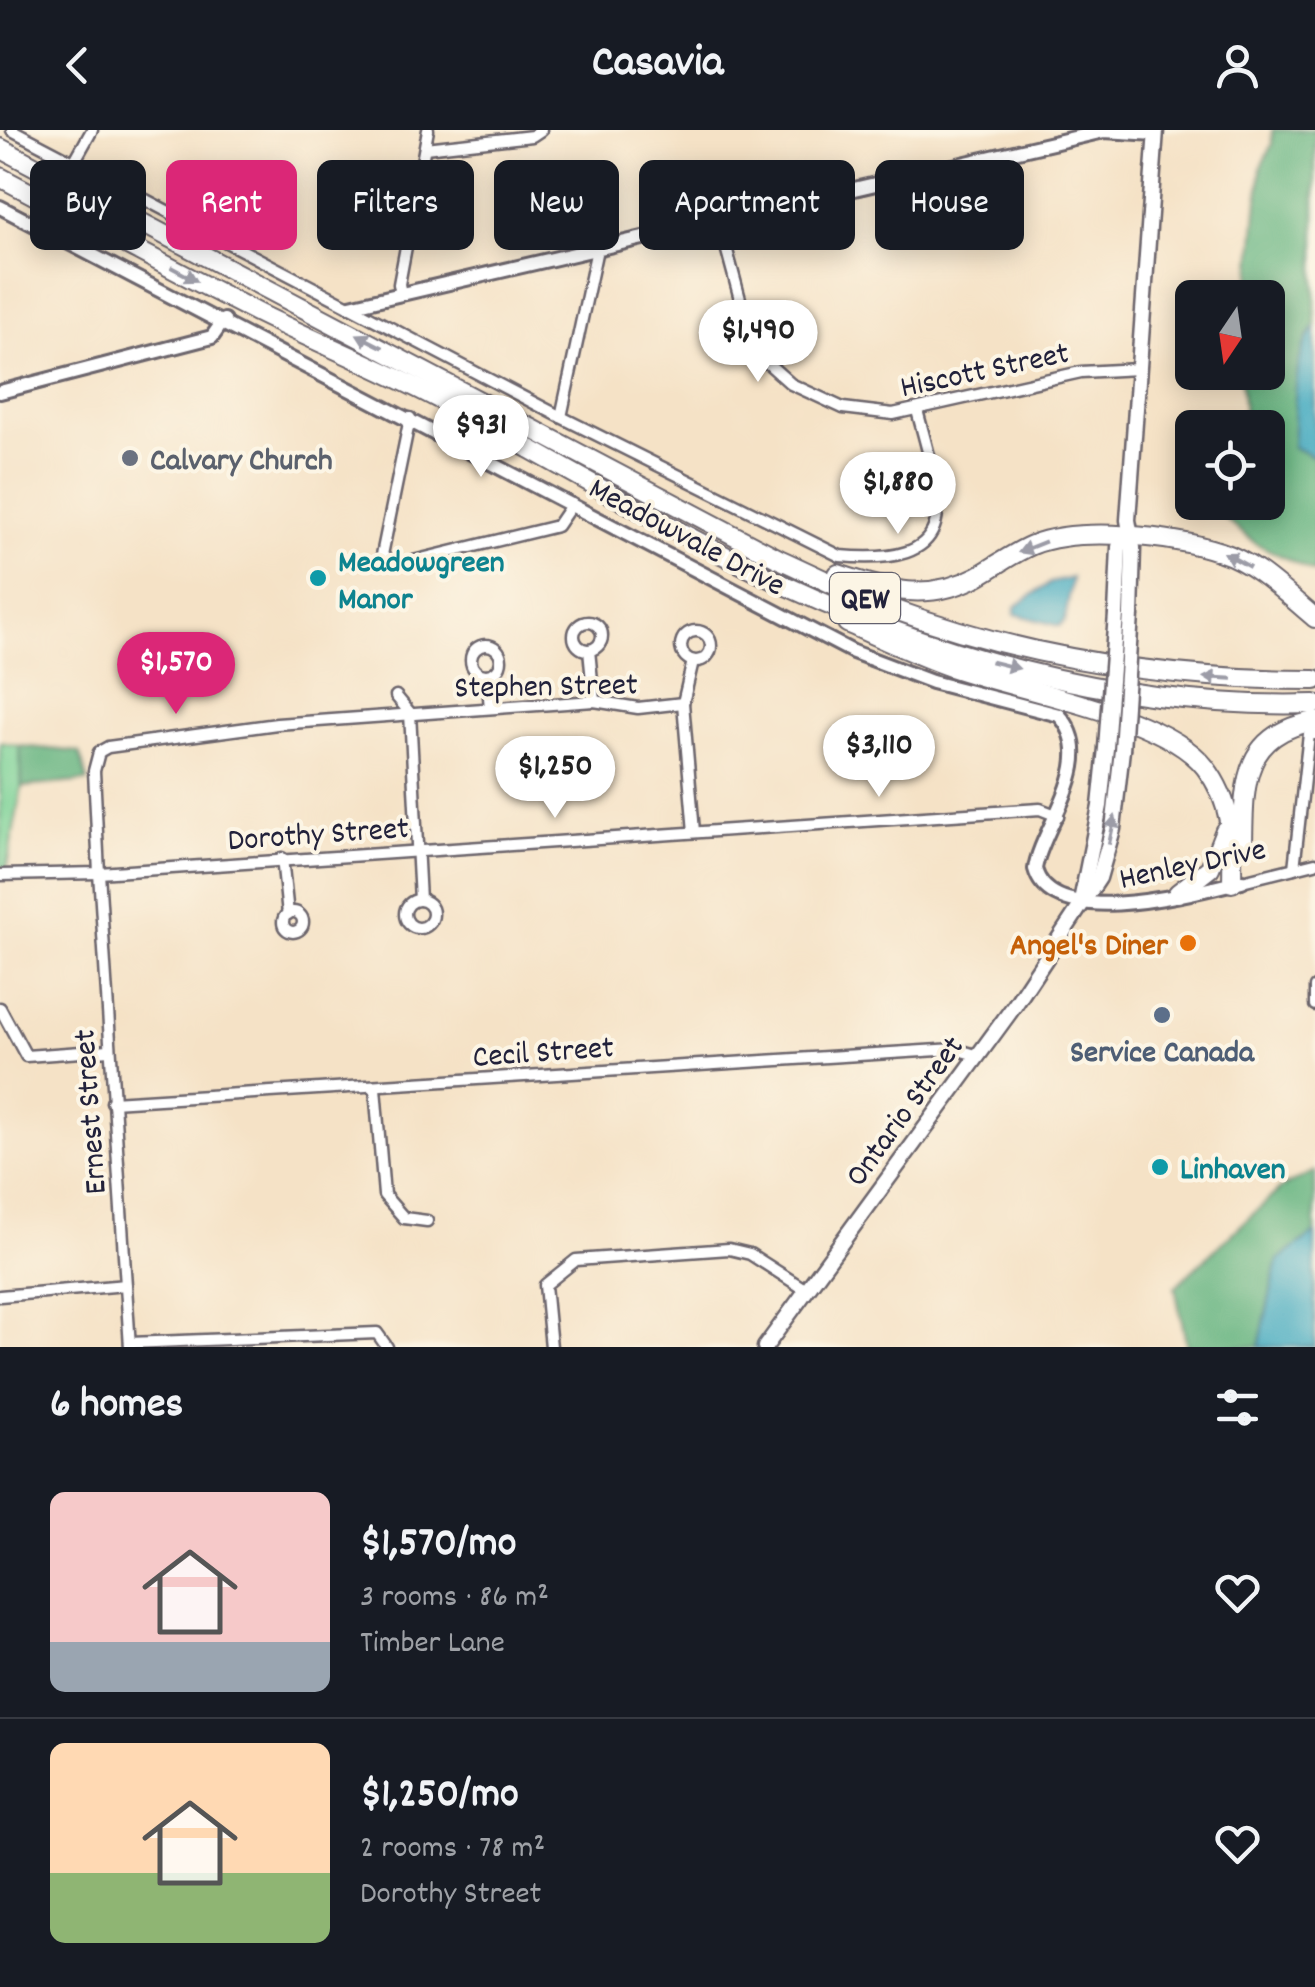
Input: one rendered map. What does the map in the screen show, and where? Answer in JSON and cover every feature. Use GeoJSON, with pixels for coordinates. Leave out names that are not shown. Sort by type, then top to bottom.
{"type":"FeatureCollection","features":[{"type":"Feature","properties":{"kind":"highway","name":"QEW"},"geometry":{"type":"LineString","coordinates":[[0,148],[457,386],[778,559],[887,608],[1014,646],[1134,672],[1315,680]]}},
{"type":"Feature","properties":{"kind":"highway","name":"QEW"},"geometry":{"type":"LineString","coordinates":[[0,177],[30,193]]}},
{"type":"Feature","properties":{"kind":"highway"},"geometry":{"type":"LineString","coordinates":[[0,188],[30,195]]}},
{"type":"Feature","properties":{"kind":"highway","name":"QEW"},"geometry":{"type":"LineString","coordinates":[[139,250],[434,396],[751,569],[961,654],[1063,680],[1214,702],[1315,704]]}},
{"type":"Feature","properties":{"kind":"highway"},"geometry":{"type":"LineString","coordinates":[[457,386],[814,566],[880,588],[907,594],[934,592],[978,576],[1034,544],[1078,536],[1127,535],[1223,552],[1264,576],[1315,618]]}},
{"type":"Feature","properties":{"kind":"highway"},"geometry":{"type":"LineString","coordinates":[[751,569],[840,619],[945,665],[1163,734],[1204,765],[1222,794],[1233,838],[1237,882]]}},
{"type":"Feature","properties":{"kind":"highway"},"geometry":{"type":"LineString","coordinates":[[1237,882],[1250,768],[1267,741],[1292,726],[1315,721]]}},
{"type":"Feature","properties":{"kind":"highway"},"geometry":{"type":"LineString","coordinates":[[1178,894],[1202,877],[1218,856],[1226,826],[1222,794]]}},
{"type":"Feature","properties":{"kind":"main road","name":"Ontario Street"},"geometry":{"type":"LineString","coordinates":[[765,1347],[1099,878],[1114,829],[1122,750],[1124,615],[1120,547],[1127,535],[1156,132]]}},
{"type":"Feature","properties":{"kind":"main road","name":"Ontario Street"},"geometry":{"type":"LineString","coordinates":[[1080,902],[1100,806],[1124,615]]}},
{"type":"Feature","properties":{"kind":"street"},"geometry":{"type":"LineString","coordinates":[[12,130],[70,160]]}},
{"type":"Feature","properties":{"kind":"street"},"geometry":{"type":"LineString","coordinates":[[75,160],[92,130]]}},
{"type":"Feature","properties":{"kind":"street"},"geometry":{"type":"LineString","coordinates":[[402,294],[399,284],[428,130]]}},
{"type":"Feature","properties":{"kind":"street"},"geometry":{"type":"LineString","coordinates":[[425,148],[532,136],[541,130]]}},
{"type":"Feature","properties":{"kind":"street"},"geometry":{"type":"LineString","coordinates":[[855,190],[1104,132],[1156,132]]}},
{"type":"Feature","properties":{"kind":"street"},"geometry":{"type":"LineString","coordinates":[[146,200],[820,550],[881,560],[912,552],[937,519],[937,486],[917,410]]}},
{"type":"Feature","properties":{"kind":"street","name":"Meadowvale Drive"},"geometry":{"type":"LineString","coordinates":[[0,207],[224,320],[853,652],[932,682],[1060,716],[1068,724],[1071,764],[1066,799],[1034,868],[1042,884],[1080,902]]}},
{"type":"Feature","properties":{"kind":"street"},"geometry":{"type":"LineString","coordinates":[[350,306],[593,250]]}},
{"type":"Feature","properties":{"kind":"street"},"geometry":{"type":"LineString","coordinates":[[561,416],[597,250]]}},
{"type":"Feature","properties":{"kind":"street","name":"Hiscott Street"},"geometry":{"type":"LineString","coordinates":[[726,250],[748,340],[774,372],[844,408],[867,414],[917,410],[1082,372],[1138,369]]}},
{"type":"Feature","properties":{"kind":"street"},"geometry":{"type":"LineString","coordinates":[[212,338],[224,320]]}},
{"type":"Feature","properties":{"kind":"street"},"geometry":{"type":"LineString","coordinates":[[0,392],[241,329]]}},
{"type":"Feature","properties":{"kind":"street"},"geometry":{"type":"LineString","coordinates":[[410,418],[382,555],[389,561],[409,562],[557,526],[572,504]]}},
{"type":"Feature","properties":{"kind":"street"},"geometry":{"type":"LineString","coordinates":[[589,650],[594,701]]}},
{"type":"Feature","properties":{"kind":"street"},"geometry":{"type":"LineString","coordinates":[[693,660],[683,703],[694,832]]}},
{"type":"Feature","properties":{"kind":"street"},"geometry":{"type":"LineString","coordinates":[[488,675],[490,708]]}},
{"type":"Feature","properties":{"kind":"street"},"geometry":{"type":"LineString","coordinates":[[396,696],[410,713],[420,900]]}},
{"type":"Feature","properties":{"kind":"street","name":"Stephen Street"},"geometry":{"type":"LineString","coordinates":[[98,873],[94,772],[98,752],[108,747],[277,724],[410,713],[594,701],[638,708],[683,703]]}},
{"type":"Feature","properties":{"kind":"street"},"geometry":{"type":"LineString","coordinates":[[1294,868],[1309,734],[1315,734]]}},
{"type":"Feature","properties":{"kind":"street","name":"Dorothy Street"},"geometry":{"type":"LineString","coordinates":[[0,876],[98,873],[1040,810],[1058,816]]}},
{"type":"Feature","properties":{"kind":"street"},"geometry":{"type":"LineString","coordinates":[[282,858],[288,914]]}},
{"type":"Feature","properties":{"kind":"street","name":"Henley Drive"},"geometry":{"type":"LineString","coordinates":[[1080,902],[1109,907],[1315,863]]}},
{"type":"Feature","properties":{"kind":"street","name":"Ernest Street"},"geometry":{"type":"LineString","coordinates":[[98,873],[130,1345]]}},
{"type":"Feature","properties":{"kind":"street"},"geometry":{"type":"LineString","coordinates":[[1315,987],[1315,1005]]}},
{"type":"Feature","properties":{"kind":"street"},"geometry":{"type":"LineString","coordinates":[[0,1008],[26,1056],[108,1050]]}},
{"type":"Feature","properties":{"kind":"street","name":"Cecil Street"},"geometry":{"type":"LineString","coordinates":[[112,1102],[954,1049],[976,1055]]}},
{"type":"Feature","properties":{"kind":"street"},"geometry":{"type":"LineString","coordinates":[[374,1088],[384,1194],[404,1218],[427,1221]]}},
{"type":"Feature","properties":{"kind":"street"},"geometry":{"type":"LineString","coordinates":[[551,1347],[543,1298],[545,1285],[576,1260],[729,1249],[750,1254],[806,1290]]}},
{"type":"Feature","properties":{"kind":"street"},"geometry":{"type":"LineString","coordinates":[[0,1296],[126,1284]]}},
{"type":"Feature","properties":{"kind":"street"},"geometry":{"type":"LineString","coordinates":[[130,1345],[277,1341],[377,1333],[387,1347]]}},
{"type":"Feature","properties":{"kind":"green space"},"geometry":{"type":"Polygon","coordinates":[[[1272,130],[1315,130],[1315,327],[1307,336],[1293,447],[1315,457],[1315,573],[1255,543],[1227,520],[1285,520],[1285,410],[1244,410],[1242,390],[1285,390],[1285,280],[1251,280],[1261,167],[1272,144],[1272,130]]]}},
{"type":"Feature","properties":{"kind":"green space"},"geometry":{"type":"Polygon","coordinates":[[[0,742],[20,746],[22,787],[6,871],[0,870],[0,742]]]}},
{"type":"Feature","properties":{"kind":"green space"},"geometry":{"type":"Polygon","coordinates":[[[20,746],[79,752],[88,781],[22,787],[20,746]]]}},
{"type":"Feature","properties":{"kind":"green space"},"geometry":{"type":"Polygon","coordinates":[[[1315,1171],[1315,1233],[1278,1260],[1259,1347],[1187,1347],[1175,1287],[1281,1188],[1315,1171]]]}},
{"type":"Feature","properties":{"kind":"water"},"geometry":{"type":"Polygon","coordinates":[[[1315,327],[1315,457],[1293,447],[1298,367],[1307,338],[1315,327]]]}},
{"type":"Feature","properties":{"kind":"water"},"geometry":{"type":"Polygon","coordinates":[[[1072,578],[1065,621],[1059,626],[1015,614],[1015,607],[1050,583],[1072,578]]]}},
{"type":"Feature","properties":{"kind":"water"},"geometry":{"type":"Polygon","coordinates":[[[1315,1233],[1315,1347],[1259,1347],[1278,1260],[1315,1233]]]}},
{"type":"Feature","properties":{"kind":"place","name":"Calvary Church"},"geometry":{"type":"Point","coordinates":[130,458]}},
{"type":"Feature","properties":{"kind":"place","name":"Meadowgreen Manor"},"geometry":{"type":"Point","coordinates":[318,578]}},
{"type":"Feature","properties":{"kind":"place","name":"Angel's Diner"},"geometry":{"type":"Point","coordinates":[1188,943]}},
{"type":"Feature","properties":{"kind":"place","name":"Service Canada"},"geometry":{"type":"Point","coordinates":[1162,1015]}},
{"type":"Feature","properties":{"kind":"place","name":"Linhaven"},"geometry":{"type":"Point","coordinates":[1160,1167]}}]}
